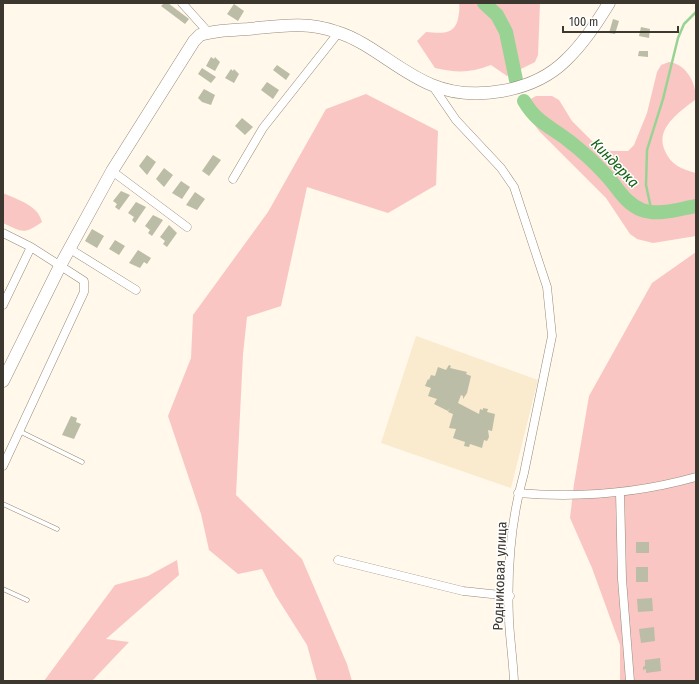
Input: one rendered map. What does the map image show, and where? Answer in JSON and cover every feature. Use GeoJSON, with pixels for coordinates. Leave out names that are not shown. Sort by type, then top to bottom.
{"type":"FeatureCollection","features":[{"type":"Feature","properties":{"kind":"street"},"geometry":{"type":"LineString","coordinates":[[182,3],[208,32]]}},
{"type":"Feature","properties":{"kind":"street"},"geometry":{"type":"LineString","coordinates":[[3,381],[60,266],[112,171],[194,41],[200,35],[208,32],[290,24],[320,26],[339,32],[432,85],[457,92],[499,92],[530,82],[550,72],[565,62],[588,36],[609,3]]}},
{"type":"Feature","properties":{"kind":"street"},"geometry":{"type":"LineString","coordinates":[[233,179],[263,128],[339,32]]}},
{"type":"Feature","properties":{"kind":"street","name":"Родниковая улица"},"geometry":{"type":"LineString","coordinates":[[432,85],[456,120],[501,168],[514,187],[548,287],[552,336],[524,473],[518,494],[511,548],[509,619],[514,681]]}},
{"type":"Feature","properties":{"kind":"street"},"geometry":{"type":"LineString","coordinates":[[112,171],[187,227]]}},
{"type":"Feature","properties":{"kind":"street"},"geometry":{"type":"LineString","coordinates":[[3,233],[31,247],[84,281],[84,292],[3,466]]}},
{"type":"Feature","properties":{"kind":"street"},"geometry":{"type":"LineString","coordinates":[[3,305],[31,247]]}},
{"type":"Feature","properties":{"kind":"street"},"geometry":{"type":"LineString","coordinates":[[70,249],[136,290]]}},
{"type":"Feature","properties":{"kind":"street"},"geometry":{"type":"LineString","coordinates":[[518,494],[558,495],[620,492],[668,485],[696,477]]}},
{"type":"Feature","properties":{"kind":"street"},"geometry":{"type":"LineString","coordinates":[[620,492],[621,571],[630,681]]}},
{"type":"Feature","properties":{"kind":"street"},"geometry":{"type":"LineString","coordinates":[[338,560],[456,589],[510,596]]}},
{"type":"Feature","properties":{"kind":"lane"},"geometry":{"type":"LineString","coordinates":[[19,431],[82,462]]}},
{"type":"Feature","properties":{"kind":"lane"},"geometry":{"type":"LineString","coordinates":[[3,504],[57,529]]}},
{"type":"Feature","properties":{"kind":"lane"},"geometry":{"type":"LineString","coordinates":[[3,589],[27,600]]}},
{"type":"Feature","properties":{"kind":"shaded area"},"geometry":{"type":"Polygon","coordinates":[[[459,3],[540,3],[538,55],[535,62],[507,76],[491,65],[470,71],[450,71],[435,68],[417,41],[426,32],[441,33],[450,31],[458,19],[459,3]]]}},
{"type":"Feature","properties":{"kind":"shaded area"},"geometry":{"type":"Polygon","coordinates":[[[669,62],[675,63],[685,70],[692,80],[696,93],[696,99],[677,115],[666,128],[663,135],[663,143],[667,156],[673,163],[681,168],[696,173],[696,236],[653,243],[637,239],[630,234],[606,198],[539,131],[532,121],[529,100],[536,96],[552,96],[559,100],[572,121],[596,145],[611,151],[628,151],[634,145],[647,113],[657,72],[661,65],[669,62]]]}},
{"type":"Feature","properties":{"kind":"shaded area"},"geometry":{"type":"Polygon","coordinates":[[[366,94],[438,131],[436,185],[388,213],[307,187],[281,306],[247,317],[243,354],[236,495],[302,559],[347,664],[352,681],[317,681],[307,645],[276,596],[262,569],[238,574],[209,550],[201,514],[168,416],[191,358],[193,315],[268,212],[326,109],[366,94]]]}},
{"type":"Feature","properties":{"kind":"shaded area"},"geometry":{"type":"Polygon","coordinates":[[[3,193],[32,207],[40,216],[42,222],[31,229],[23,231],[3,223],[3,193]]]}},
{"type":"Feature","properties":{"kind":"shaded area"},"geometry":{"type":"Polygon","coordinates":[[[696,252],[696,681],[620,681],[620,645],[592,568],[570,518],[574,484],[589,396],[652,283],[696,252]]]}},
{"type":"Feature","properties":{"kind":"shaded area"},"geometry":{"type":"Polygon","coordinates":[[[416,336],[538,380],[511,488],[381,443],[416,336]]]}},
{"type":"Feature","properties":{"kind":"shaded area"},"geometry":{"type":"Polygon","coordinates":[[[177,560],[179,575],[106,639],[129,642],[92,681],[44,681],[115,585],[148,576],[177,560]]]}},
{"type":"Feature","properties":{"kind":"building"},"geometry":{"type":"Polygon","coordinates":[[[164,3],[168,3],[189,19],[185,24],[161,6],[164,3]]]}},
{"type":"Feature","properties":{"kind":"building"},"geometry":{"type":"Polygon","coordinates":[[[234,4],[244,11],[238,21],[227,14],[234,4]]]}},
{"type":"Feature","properties":{"kind":"building"},"geometry":{"type":"Polygon","coordinates":[[[613,19],[619,21],[615,34],[609,33],[613,19]]]}},
{"type":"Feature","properties":{"kind":"building"},"geometry":{"type":"Polygon","coordinates":[[[641,27],[650,29],[649,38],[639,36],[641,27]]]}},
{"type":"Feature","properties":{"kind":"building"},"geometry":{"type":"Polygon","coordinates":[[[639,51],[648,51],[648,57],[638,56],[639,51]]]}},
{"type":"Feature","properties":{"kind":"building"},"geometry":{"type":"Polygon","coordinates":[[[211,57],[214,59],[215,57],[220,62],[215,71],[206,66],[211,57]]]}},
{"type":"Feature","properties":{"kind":"building"},"geometry":{"type":"Polygon","coordinates":[[[277,65],[290,74],[286,80],[273,70],[277,65]]]}},
{"type":"Feature","properties":{"kind":"building"},"geometry":{"type":"Polygon","coordinates":[[[202,68],[216,77],[211,83],[198,74],[202,68]]]}},
{"type":"Feature","properties":{"kind":"building"},"geometry":{"type":"Polygon","coordinates":[[[231,69],[233,71],[234,69],[239,74],[234,83],[225,78],[231,69]]]}},
{"type":"Feature","properties":{"kind":"building"},"geometry":{"type":"Polygon","coordinates":[[[267,82],[279,90],[273,99],[261,90],[267,82]]]}},
{"type":"Feature","properties":{"kind":"building"},"geometry":{"type":"Polygon","coordinates":[[[204,89],[215,95],[211,105],[202,102],[198,98],[204,89]]]}},
{"type":"Feature","properties":{"kind":"building"},"geometry":{"type":"Polygon","coordinates":[[[242,118],[253,127],[245,135],[235,126],[242,118]]]}},
{"type":"Feature","properties":{"kind":"building"},"geometry":{"type":"Polygon","coordinates":[[[147,155],[156,162],[147,175],[139,166],[147,155]]]}},
{"type":"Feature","properties":{"kind":"building"},"geometry":{"type":"Polygon","coordinates":[[[213,155],[221,160],[209,176],[202,171],[213,155]]]}},
{"type":"Feature","properties":{"kind":"building"},"geometry":{"type":"Polygon","coordinates":[[[164,168],[173,175],[164,187],[156,179],[164,168]]]}},
{"type":"Feature","properties":{"kind":"building"},"geometry":{"type":"Polygon","coordinates":[[[181,181],[190,187],[182,199],[172,193],[181,181]]]}},
{"type":"Feature","properties":{"kind":"building"},"geometry":{"type":"Polygon","coordinates":[[[121,191],[130,195],[119,210],[115,207],[117,204],[113,201],[121,191]]]}},
{"type":"Feature","properties":{"kind":"building"},"geometry":{"type":"Polygon","coordinates":[[[195,192],[205,199],[197,210],[186,205],[195,192]]]}},
{"type":"Feature","properties":{"kind":"building"},"geometry":{"type":"Polygon","coordinates":[[[136,202],[146,207],[135,223],[132,220],[134,217],[128,213],[136,202]]]}},
{"type":"Feature","properties":{"kind":"building"},"geometry":{"type":"Polygon","coordinates":[[[153,215],[163,220],[152,236],[148,233],[150,230],[145,226],[153,215]]]}},
{"type":"Feature","properties":{"kind":"building"},"geometry":{"type":"Polygon","coordinates":[[[169,225],[177,233],[167,247],[163,244],[165,241],[160,237],[169,225]]]}},
{"type":"Feature","properties":{"kind":"building"},"geometry":{"type":"Polygon","coordinates":[[[92,229],[104,236],[97,248],[85,241],[92,229]]]}},
{"type":"Feature","properties":{"kind":"building"},"geometry":{"type":"Polygon","coordinates":[[[115,240],[125,246],[119,255],[109,249],[115,240]]]}},
{"type":"Feature","properties":{"kind":"building"},"geometry":{"type":"Polygon","coordinates":[[[138,250],[151,258],[147,264],[144,262],[140,268],[129,263],[138,250]]]}},
{"type":"Feature","properties":{"kind":"building"},"geometry":{"type":"Polygon","coordinates":[[[449,365],[451,366],[450,368],[467,372],[466,374],[471,376],[467,393],[463,399],[463,396],[461,395],[458,403],[479,414],[480,409],[483,410],[483,408],[488,409],[487,412],[495,414],[492,431],[488,430],[489,437],[487,441],[484,440],[482,448],[470,444],[469,447],[464,446],[465,442],[453,438],[456,429],[449,428],[453,414],[448,412],[450,407],[448,411],[434,404],[437,399],[428,396],[431,388],[425,386],[428,379],[429,380],[431,375],[435,376],[438,367],[446,370],[449,365]]]}},
{"type":"Feature","properties":{"kind":"building"},"geometry":{"type":"Polygon","coordinates":[[[71,416],[77,418],[76,422],[81,424],[74,439],[62,435],[71,416]]]}},
{"type":"Feature","properties":{"kind":"building"},"geometry":{"type":"Polygon","coordinates":[[[636,542],[649,542],[649,553],[636,553],[636,542]]]}},
{"type":"Feature","properties":{"kind":"building"},"geometry":{"type":"Polygon","coordinates":[[[636,567],[648,567],[648,582],[636,582],[636,567]]]}},
{"type":"Feature","properties":{"kind":"building"},"geometry":{"type":"Polygon","coordinates":[[[652,598],[653,611],[638,612],[637,599],[652,598]]]}},
{"type":"Feature","properties":{"kind":"building"},"geometry":{"type":"Polygon","coordinates":[[[654,627],[655,641],[641,643],[639,629],[654,627]]]}},
{"type":"Feature","properties":{"kind":"building"},"geometry":{"type":"Polygon","coordinates":[[[660,658],[661,671],[646,673],[646,669],[643,670],[645,660],[660,658]]]}},
{"type":"Feature","properties":{"kind":"waterway","name":"Киндерка"},"geometry":{"type":"LineString","coordinates":[[484,3],[497,15],[506,32],[516,80]]}},
{"type":"Feature","properties":{"kind":"waterway"},"geometry":{"type":"LineString","coordinates":[[652,213],[646,185],[647,150],[663,99],[678,38],[684,24],[696,12]]}},
{"type":"Feature","properties":{"kind":"waterway","name":"Киндерка"},"geometry":{"type":"LineString","coordinates":[[524,101],[544,124],[569,141],[593,161],[626,199],[636,207],[648,212],[662,212],[696,206]]}}]}
